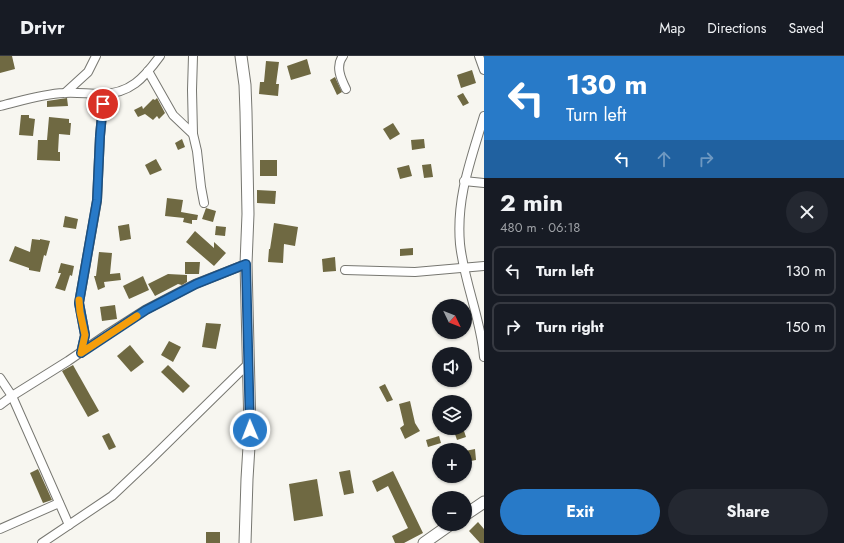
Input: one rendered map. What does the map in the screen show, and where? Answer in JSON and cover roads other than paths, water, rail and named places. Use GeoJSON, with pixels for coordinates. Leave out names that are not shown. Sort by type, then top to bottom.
{"type":"FeatureCollection","features":[{"type":"Feature","properties":{"kind":"main road"},"geometry":{"type":"LineString","coordinates":[[241,56],[245,85],[246,112],[248,214],[246,264],[250,430],[245,543]]}},
{"type":"Feature","properties":{"kind":"main road"},"geometry":{"type":"LineString","coordinates":[[472,510],[484,502]]}},
{"type":"Feature","properties":{"kind":"main road"},"geometry":{"type":"LineString","coordinates":[[424,543],[441,531]]}},
{"type":"Feature","properties":{"kind":"street"},"geometry":{"type":"LineString","coordinates":[[64,93],[88,72],[96,56]]}},
{"type":"Feature","properties":{"kind":"street"},"geometry":{"type":"LineString","coordinates":[[1,107],[44,95],[64,93],[102,94],[120,92],[136,84],[160,56]]}},
{"type":"Feature","properties":{"kind":"street"},"geometry":{"type":"LineString","coordinates":[[193,56],[193,134],[197,151],[204,203]]}},
{"type":"Feature","properties":{"kind":"street"},"geometry":{"type":"LineString","coordinates":[[343,56],[340,59],[339,70],[346,89]]}},
{"type":"Feature","properties":{"kind":"street"},"geometry":{"type":"LineString","coordinates":[[478,56],[484,70]]}},
{"type":"Feature","properties":{"kind":"street"},"geometry":{"type":"LineString","coordinates":[[148,71],[172,116],[193,134]]}},
{"type":"Feature","properties":{"kind":"street"},"geometry":{"type":"LineString","coordinates":[[81,353],[85,335],[79,303],[97,200],[103,104],[102,94]]}},
{"type":"Feature","properties":{"kind":"street"},"geometry":{"type":"LineString","coordinates":[[484,116],[464,181],[460,202],[460,245],[480,328],[484,357]]}},
{"type":"Feature","properties":{"kind":"street"},"geometry":{"type":"LineString","coordinates":[[464,181],[484,183]]}},
{"type":"Feature","properties":{"kind":"street"},"geometry":{"type":"LineString","coordinates":[[0,405],[146,310],[196,284],[246,264]]}},
{"type":"Feature","properties":{"kind":"street"},"geometry":{"type":"LineString","coordinates":[[345,270],[415,272],[484,266]]}},
{"type":"Feature","properties":{"kind":"street"},"geometry":{"type":"LineString","coordinates":[[42,543],[112,496],[248,364]]}},
{"type":"Feature","properties":{"kind":"street"},"geometry":{"type":"LineString","coordinates":[[0,378],[12,396],[69,524]]}},
{"type":"Feature","properties":{"kind":"street"},"geometry":{"type":"LineString","coordinates":[[0,529],[60,503]]}}]}
